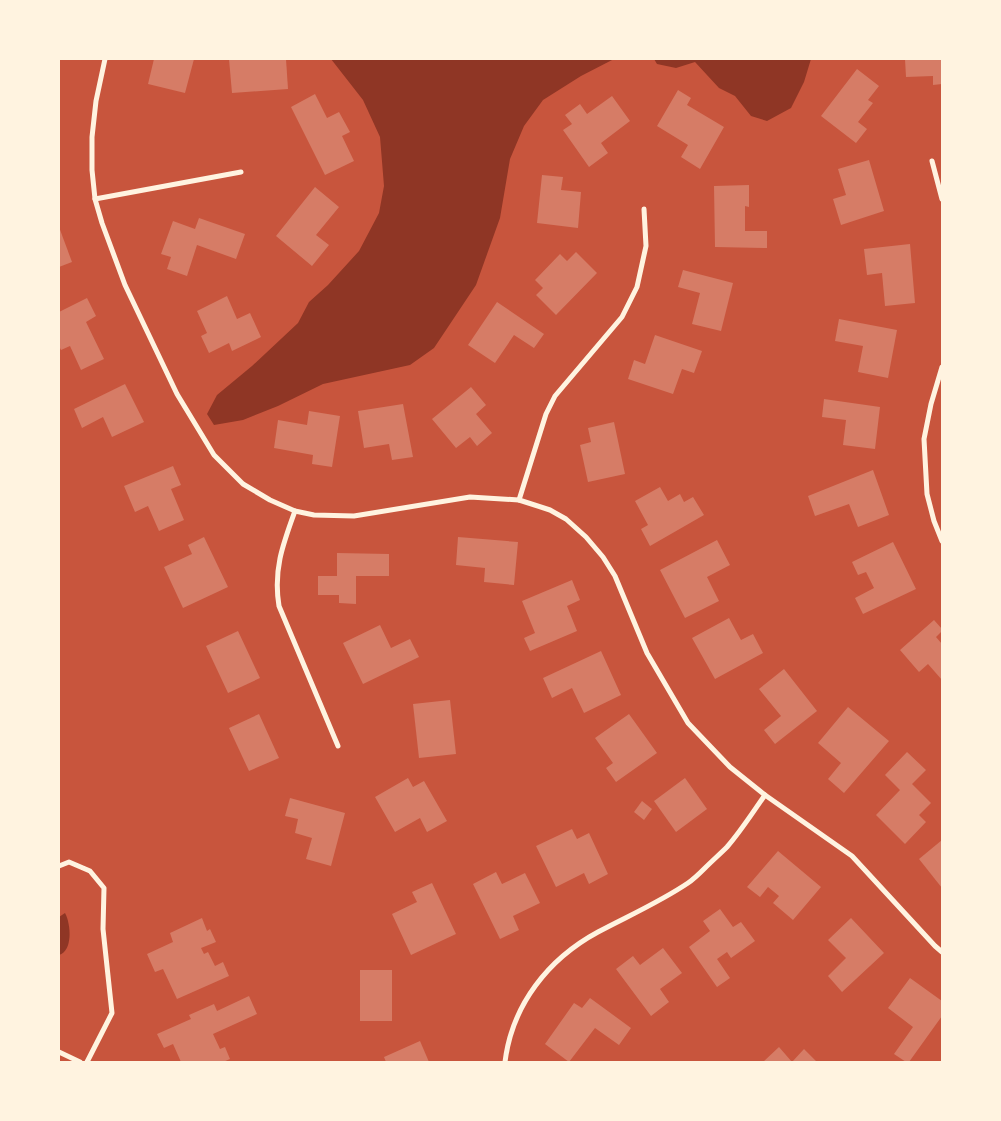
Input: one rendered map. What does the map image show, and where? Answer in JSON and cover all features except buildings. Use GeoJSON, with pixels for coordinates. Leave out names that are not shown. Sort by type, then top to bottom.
{"type":"FeatureCollection","features":[{"type":"Feature","properties":{"kind":"street"},"geometry":{"type":"LineString","coordinates":[[105,59],[96,101],[92,138],[92,170],[95,199],[125,285],[177,394],[214,454],[243,484],[270,500],[295,511],[314,515],[354,516],[470,497],[519,500],[550,510],[566,519],[586,537],[603,557],[615,576],[647,653],[688,723],[730,767],[765,795],[852,856],[934,946],[942,952]]}},
{"type":"Feature","properties":{"kind":"street"},"geometry":{"type":"LineString","coordinates":[[932,161],[942,199]]}},
{"type":"Feature","properties":{"kind":"street"},"geometry":{"type":"LineString","coordinates":[[95,199],[241,172]]}},
{"type":"Feature","properties":{"kind":"street"},"geometry":{"type":"LineString","coordinates":[[519,500],[546,414],[555,396],[586,357],[622,317],[637,287],[646,246],[644,209]]}},
{"type":"Feature","properties":{"kind":"street"},"geometry":{"type":"LineString","coordinates":[[942,367],[931,404],[924,438],[927,494],[934,521],[942,541]]}},
{"type":"Feature","properties":{"kind":"street"},"geometry":{"type":"LineString","coordinates":[[295,511],[283,545],[277,573],[279,606],[338,746]]}},
{"type":"Feature","properties":{"kind":"street"},"geometry":{"type":"LineString","coordinates":[[505,1062],[513,1024],[524,1001],[539,980],[573,948],[690,882],[727,847],[765,795]]}},
{"type":"Feature","properties":{"kind":"street"},"geometry":{"type":"LineString","coordinates":[[59,866],[70,862],[90,871],[104,888],[103,929],[112,1013],[88,1062]]}},
{"type":"Feature","properties":{"kind":"street"},"geometry":{"type":"LineString","coordinates":[[59,1052],[80,1062]]}},
{"type":"Feature","properties":{"kind":"shaded area"},"geometry":{"type":"Polygon","coordinates":[[[331,59],[614,59],[581,76],[543,100],[524,126],[510,159],[500,218],[476,285],[434,348],[410,365],[323,384],[278,406],[243,420],[214,425],[207,414],[217,395],[252,366],[298,323],[309,302],[328,285],[359,251],[379,213],[384,186],[380,137],[363,100],[331,59]]]}},
{"type":"Feature","properties":{"kind":"shaded area"},"geometry":{"type":"Polygon","coordinates":[[[654,59],[811,59],[804,82],[791,108],[767,121],[751,116],[735,96],[719,88],[695,62],[676,68],[657,64],[654,59]]]}},
{"type":"Feature","properties":{"kind":"shaded area"},"geometry":{"type":"Polygon","coordinates":[[[65,913],[69,924],[70,937],[67,948],[59,955],[59,917],[65,913]]]}}]}
